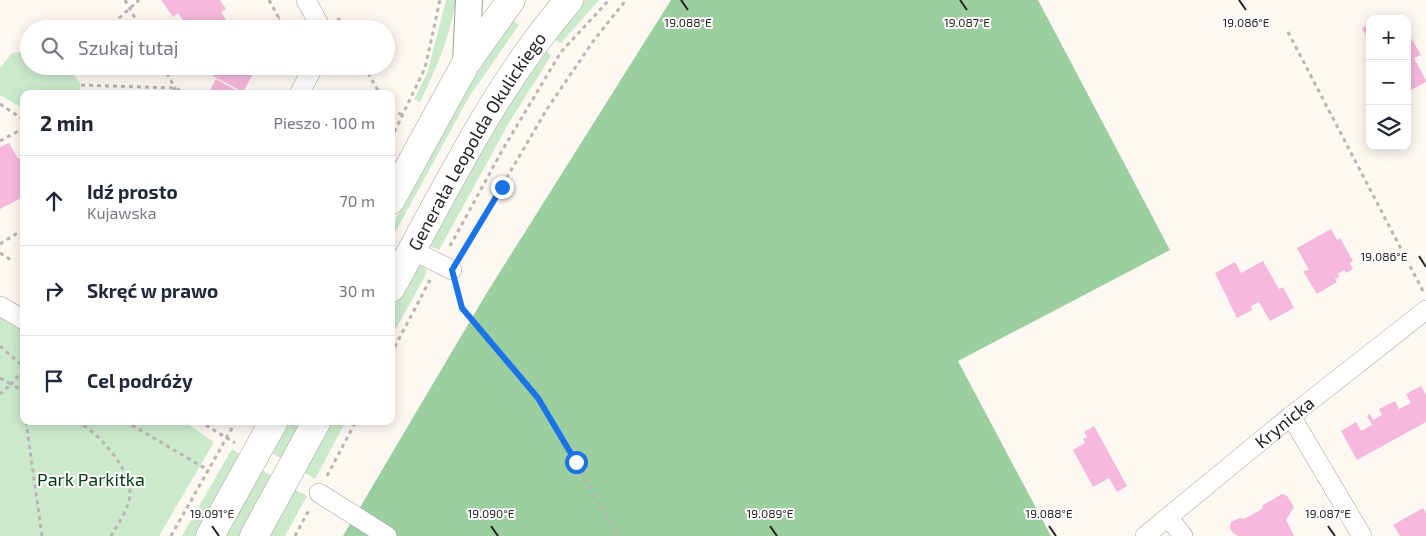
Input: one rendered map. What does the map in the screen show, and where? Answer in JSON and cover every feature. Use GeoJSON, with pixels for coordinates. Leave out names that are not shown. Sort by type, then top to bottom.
{"type":"FeatureCollection","features":[{"type":"Feature","properties":{"kind":"main road"},"geometry":{"type":"LineString","coordinates":[[466,63],[469,0]]}},
{"type":"Feature","properties":{"kind":"main road"},"geometry":{"type":"LineString","coordinates":[[395,193],[466,63],[511,0]]}},
{"type":"Feature","properties":{"kind":"main road","name":"Generała Leopolda Okulickiego"},"geometry":{"type":"LineString","coordinates":[[395,281],[472,138],[496,98],[540,34],[569,0]]}},
{"type":"Feature","properties":{"kind":"main road"},"geometry":{"type":"LineString","coordinates":[[210,536],[272,425]]}},
{"type":"Feature","properties":{"kind":"main road"},"geometry":{"type":"LineString","coordinates":[[254,536],[315,425]]}},
{"type":"Feature","properties":{"kind":"street"},"geometry":{"type":"LineString","coordinates":[[306,0],[316,20]]}},
{"type":"Feature","properties":{"kind":"street"},"geometry":{"type":"LineString","coordinates":[[301,90],[309,75]]}},
{"type":"Feature","properties":{"kind":"street"},"geometry":{"type":"LineString","coordinates":[[412,250],[449,261]]}},
{"type":"Feature","properties":{"kind":"street"},"geometry":{"type":"LineString","coordinates":[[0,306],[20,318]]}},
{"type":"Feature","properties":{"kind":"street","name":"Krynicka"},"geometry":{"type":"LineString","coordinates":[[1145,536],[1291,416],[1426,310]]}},
{"type":"Feature","properties":{"kind":"street"},"geometry":{"type":"LineString","coordinates":[[1291,416],[1362,536]]}},
{"type":"Feature","properties":{"kind":"street"},"geometry":{"type":"LineString","coordinates":[[319,493],[387,536]]}},
{"type":"Feature","properties":{"kind":"street"},"geometry":{"type":"LineString","coordinates":[[1169,518],[1183,536]]}},
{"type":"Feature","properties":{"kind":"path"},"geometry":{"type":"LineString","coordinates":[[125,0],[136,20]]}},
{"type":"Feature","properties":{"kind":"path"},"geometry":{"type":"LineString","coordinates":[[116,20],[139,0]]}},
{"type":"Feature","properties":{"kind":"path"},"geometry":{"type":"LineString","coordinates":[[269,0],[280,19]]}},
{"type":"Feature","properties":{"kind":"path"},"geometry":{"type":"LineString","coordinates":[[395,131],[425,68],[440,0]]}},
{"type":"Feature","properties":{"kind":"path"},"geometry":{"type":"LineString","coordinates":[[609,0],[561,52],[503,149],[449,261],[462,308],[538,398],[618,536]]}},
{"type":"Feature","properties":{"kind":"path"},"geometry":{"type":"LineString","coordinates":[[449,261],[547,109],[594,40],[626,0]]}},
{"type":"Feature","properties":{"kind":"path"},"geometry":{"type":"LineString","coordinates":[[1288,32],[1426,295]]}},
{"type":"Feature","properties":{"kind":"path"},"geometry":{"type":"LineString","coordinates":[[168,75],[175,88]]}},
{"type":"Feature","properties":{"kind":"path"},"geometry":{"type":"LineString","coordinates":[[369,75],[378,90]]}},
{"type":"Feature","properties":{"kind":"path"},"geometry":{"type":"LineString","coordinates":[[81,85],[175,88],[179,90]]}},
{"type":"Feature","properties":{"kind":"path"},"geometry":{"type":"LineString","coordinates":[[0,104],[20,117]]}},
{"type":"Feature","properties":{"kind":"path"},"geometry":{"type":"LineString","coordinates":[[395,112],[403,116]]}},
{"type":"Feature","properties":{"kind":"path"},"geometry":{"type":"LineString","coordinates":[[0,141],[20,130]]}},
{"type":"Feature","properties":{"kind":"path"},"geometry":{"type":"LineString","coordinates":[[0,244],[20,231]]}},
{"type":"Feature","properties":{"kind":"path"},"geometry":{"type":"LineString","coordinates":[[0,253],[11,260]]}},
{"type":"Feature","properties":{"kind":"path"},"geometry":{"type":"LineString","coordinates":[[395,346],[433,274]]}},
{"type":"Feature","properties":{"kind":"path"},"geometry":{"type":"LineString","coordinates":[[0,346],[20,365]]}},
{"type":"Feature","properties":{"kind":"path"},"geometry":{"type":"LineString","coordinates":[[0,394],[20,374]]}},
{"type":"Feature","properties":{"kind":"path"},"geometry":{"type":"LineString","coordinates":[[0,378],[20,390]]}},
{"type":"Feature","properties":{"kind":"path"},"geometry":{"type":"LineString","coordinates":[[27,425],[42,536]]}},
{"type":"Feature","properties":{"kind":"path"},"geometry":{"type":"LineString","coordinates":[[83,425],[104,444],[124,470],[130,482],[130,496],[126,508],[111,536]]}},
{"type":"Feature","properties":{"kind":"path"},"geometry":{"type":"LineString","coordinates":[[132,425],[208,470]]}},
{"type":"Feature","properties":{"kind":"path"},"geometry":{"type":"LineString","coordinates":[[206,425],[241,446]]}},
{"type":"Feature","properties":{"kind":"path"},"geometry":{"type":"LineString","coordinates":[[170,536],[234,425]]}},
{"type":"Feature","properties":{"kind":"green space"},"geometry":{"type":"Polygon","coordinates":[[[446,0],[456,0],[450,27],[437,65],[420,102],[414,99],[427,74],[446,0]]]}},
{"type":"Feature","properties":{"kind":"green space"},"geometry":{"type":"Polygon","coordinates":[[[585,0],[599,0],[561,43],[552,38],[585,0]]]}},
{"type":"Feature","properties":{"kind":"green space"},"geometry":{"type":"Polygon","coordinates":[[[671,0],[1038,0],[1170,250],[958,361],[1051,536],[343,536],[486,294],[671,0]]]}},
{"type":"Feature","properties":{"kind":"green space"},"geometry":{"type":"Polygon","coordinates":[[[512,20],[519,25],[469,97],[395,233],[395,220],[433,148],[512,20]]]}},
{"type":"Feature","properties":{"kind":"green space"},"geometry":{"type":"Polygon","coordinates":[[[544,48],[551,56],[510,121],[439,250],[429,246],[500,116],[544,48]]]}},
{"type":"Feature","properties":{"kind":"green space"},"geometry":{"type":"Polygon","coordinates":[[[20,52],[20,75],[74,75],[80,83],[80,90],[20,90],[20,107],[0,95],[0,68],[12,53],[20,52]]]}},
{"type":"Feature","properties":{"kind":"green space"},"geometry":{"type":"Polygon","coordinates":[[[419,265],[427,270],[395,331],[395,300],[413,267],[419,265]]]}},
{"type":"Feature","properties":{"kind":"green space","name":"Park Parkitka"},"geometry":{"type":"Polygon","coordinates":[[[0,315],[20,326],[20,425],[189,425],[214,442],[159,536],[0,536],[0,315]]]}},
{"type":"Feature","properties":{"kind":"green space"},"geometry":{"type":"Polygon","coordinates":[[[289,425],[301,425],[282,459],[272,453],[289,425]]]}},
{"type":"Feature","properties":{"kind":"green space"},"geometry":{"type":"Polygon","coordinates":[[[326,425],[344,425],[315,479],[301,470],[326,425]]]}},
{"type":"Feature","properties":{"kind":"green space"},"geometry":{"type":"Polygon","coordinates":[[[232,449],[244,457],[199,536],[182,536],[232,449]]]}},
{"type":"Feature","properties":{"kind":"green space"},"geometry":{"type":"Polygon","coordinates":[[[262,470],[273,477],[241,536],[226,536],[262,470]]]}},
{"type":"Feature","properties":{"kind":"green space"},"geometry":{"type":"Polygon","coordinates":[[[292,488],[307,496],[285,536],[266,536],[292,488]]]}},
{"type":"Feature","properties":{"kind":"building"},"geometry":{"type":"Polygon","coordinates":[[[161,0],[220,0],[226,9],[221,12],[226,20],[183,20],[178,13],[173,17],[161,0]]]}},
{"type":"Feature","properties":{"kind":"building"},"geometry":{"type":"Polygon","coordinates":[[[1366,26],[1366,35],[1362,28],[1366,26]]]}},
{"type":"Feature","properties":{"kind":"building"},"geometry":{"type":"Polygon","coordinates":[[[1411,38],[1421,55],[1414,58],[1426,82],[1411,90],[1411,38]]]}},
{"type":"Feature","properties":{"kind":"building"},"geometry":{"type":"Polygon","coordinates":[[[253,75],[244,90],[239,90],[213,76],[253,75]]]}},
{"type":"Feature","properties":{"kind":"building"},"geometry":{"type":"Polygon","coordinates":[[[216,79],[236,90],[210,90],[216,79]]]}},
{"type":"Feature","properties":{"kind":"building"},"geometry":{"type":"Polygon","coordinates":[[[9,143],[18,159],[20,158],[20,199],[0,209],[0,147],[9,143]]]}},
{"type":"Feature","properties":{"kind":"building"},"geometry":{"type":"Polygon","coordinates":[[[1331,229],[1337,240],[1340,238],[1353,261],[1350,263],[1353,269],[1346,273],[1344,270],[1338,274],[1339,277],[1335,279],[1337,282],[1317,294],[1303,271],[1309,270],[1297,248],[1331,229]]]}},
{"type":"Feature","properties":{"kind":"building"},"geometry":{"type":"Polygon","coordinates":[[[1263,261],[1279,289],[1283,287],[1294,308],[1270,321],[1259,302],[1251,306],[1252,310],[1237,318],[1215,273],[1235,262],[1241,273],[1263,261]]]}},
{"type":"Feature","properties":{"kind":"building"},"geometry":{"type":"Polygon","coordinates":[[[1421,386],[1426,395],[1426,422],[1357,460],[1341,431],[1356,422],[1361,431],[1372,425],[1367,416],[1370,414],[1373,420],[1382,415],[1379,409],[1395,401],[1399,409],[1411,403],[1406,394],[1421,386]]]}},
{"type":"Feature","properties":{"kind":"building"},"geometry":{"type":"Polygon","coordinates":[[[1094,426],[1127,486],[1117,492],[1109,478],[1093,487],[1073,450],[1085,443],[1083,439],[1087,437],[1084,432],[1094,426]]]}},
{"type":"Feature","properties":{"kind":"building"},"geometry":{"type":"Polygon","coordinates":[[[1282,494],[1287,496],[1294,507],[1286,520],[1294,536],[1238,536],[1233,533],[1230,528],[1231,522],[1240,518],[1244,519],[1262,509],[1263,505],[1282,494]]]}},
{"type":"Feature","properties":{"kind":"building"},"geometry":{"type":"Polygon","coordinates":[[[1423,508],[1426,513],[1426,536],[1400,536],[1393,525],[1423,508]]]}},
{"type":"Feature","properties":{"kind":"route"},"geometry":{"type":"LineString","coordinates":[[502,187],[452,270],[462,308],[538,398],[576,462]]}}]}
